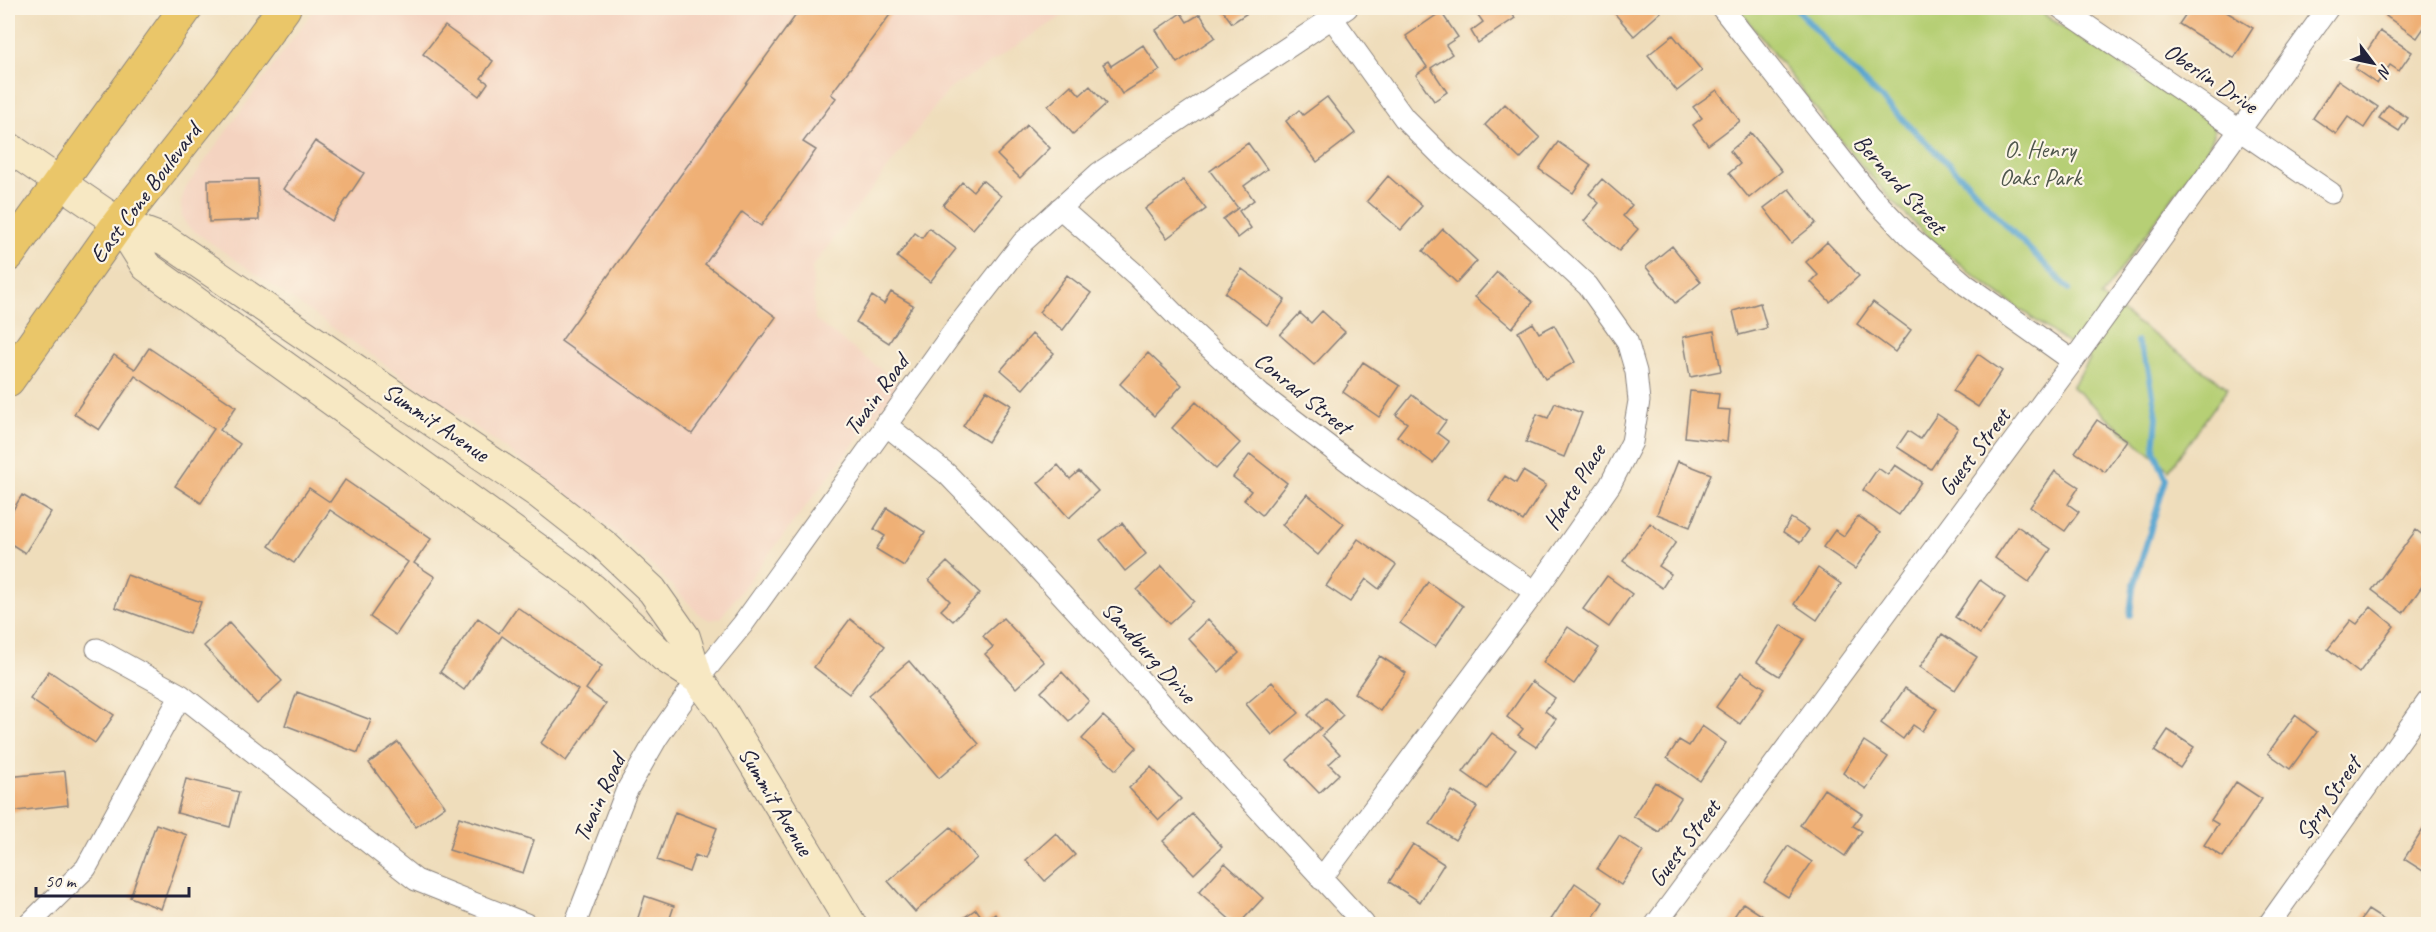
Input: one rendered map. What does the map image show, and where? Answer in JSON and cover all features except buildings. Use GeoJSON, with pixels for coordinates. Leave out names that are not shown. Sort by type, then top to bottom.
{"type":"FeatureCollection","features":[{"type":"Feature","properties":{"kind":"main road"},"geometry":{"type":"LineString","coordinates":[[8,255],[186,8]]}},
{"type":"Feature","properties":{"kind":"main road","name":"East Cone Boulevard"},"geometry":{"type":"LineString","coordinates":[[8,380],[119,223],[229,84],[284,8]]}},
{"type":"Feature","properties":{"kind":"main road","name":"Summit Avenue"},"geometry":{"type":"LineString","coordinates":[[8,147],[119,223],[165,240],[415,408],[557,508],[604,545],[652,590],[685,636],[699,679],[724,714],[851,924]]}},
{"type":"Feature","properties":{"kind":"main road","name":"Summit Avenue"},"geometry":{"type":"LineString","coordinates":[[119,223],[146,266],[593,589],[664,657],[699,679]]}},
{"type":"Feature","properties":{"kind":"street","name":"Bernard Street"},"geometry":{"type":"LineString","coordinates":[[1722,8],[1869,194],[1910,237],[1966,285],[2073,361]]}},
{"type":"Feature","properties":{"kind":"street","name":"Oberlin Drive"},"geometry":{"type":"LineString","coordinates":[[2061,8],[2331,193]]}},
{"type":"Feature","properties":{"kind":"street","name":"Guest Street"},"geometry":{"type":"LineString","coordinates":[[1656,924],[2073,361],[2239,128],[2328,8]]}},
{"type":"Feature","properties":{"kind":"street","name":"Twain Road"},"geometry":{"type":"LineString","coordinates":[[576,924],[626,792],[657,738],[699,679],[743,624],[885,424],[1023,242],[1098,173],[1339,13]]}},
{"type":"Feature","properties":{"kind":"street","name":"Harte Place"},"geometry":{"type":"LineString","coordinates":[[1321,879],[1535,592],[1610,485],[1632,442],[1639,401],[1636,372],[1627,341],[1588,286],[1505,209],[1447,161],[1404,118],[1339,13]]}},
{"type":"Feature","properties":{"kind":"street","name":"Conrad Street"},"geometry":{"type":"LineString","coordinates":[[1059,208],[1135,274],[1187,327],[1260,394],[1366,475],[1535,592]]}},
{"type":"Feature","properties":{"kind":"street","name":"Sandburg Drive"},"geometry":{"type":"LineString","coordinates":[[885,424],[947,474],[1017,546],[1364,924]]}},
{"type":"Feature","properties":{"kind":"street"},"geometry":{"type":"LineString","coordinates":[[97,649],[181,695],[416,880],[526,924]]}},
{"type":"Feature","properties":{"kind":"street"},"geometry":{"type":"LineString","coordinates":[[29,924],[86,868],[181,695]]}},
{"type":"Feature","properties":{"kind":"street","name":"Spry Street"},"geometry":{"type":"LineString","coordinates":[[2269,924],[2428,701]]}},
{"type":"Feature","properties":{"kind":"shaded area"},"geometry":{"type":"Polygon","coordinates":[[[315,8],[1075,8],[948,90],[812,267],[815,320],[900,384],[720,618],[710,620],[700,615],[642,555],[588,510],[485,434],[187,226],[182,216],[181,202],[185,189],[315,8]]]}},
{"type":"Feature","properties":{"kind":"green space","name":"O. Henry Oaks Park"},"geometry":{"type":"Polygon","coordinates":[[[1738,8],[2034,8],[2213,124],[2214,135],[2208,148],[2101,297],[2228,388],[2169,470],[2072,387],[2090,359],[2019,309],[1949,255],[1884,192],[1738,8]]]}},
{"type":"Feature","properties":{"kind":"waterway"},"geometry":{"type":"LineString","coordinates":[[1796,8],[1852,70],[1968,183],[2069,289]]}},
{"type":"Feature","properties":{"kind":"waterway"},"geometry":{"type":"LineString","coordinates":[[2130,615],[2133,588],[2166,479],[2154,450],[2157,417],[2148,367],[2137,342]]}}]}
